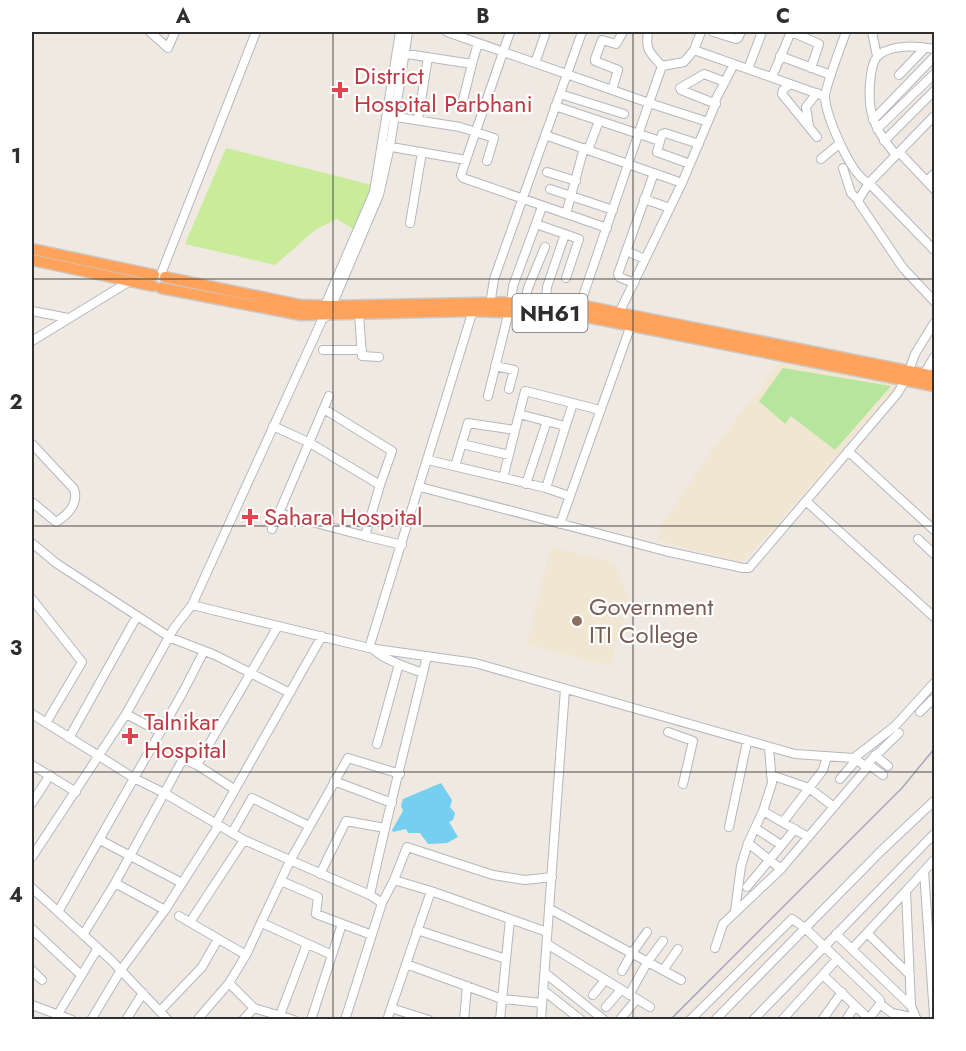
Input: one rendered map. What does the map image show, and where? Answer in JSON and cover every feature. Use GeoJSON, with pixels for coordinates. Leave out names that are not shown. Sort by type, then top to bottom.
{"type":"FeatureCollection","features":[{"type":"Feature","properties":{"kind":"highway","name":"NH61"},"geometry":{"type":"LineString","coordinates":[[32,249],[141,272],[159,280],[301,315],[325,312],[510,307],[625,319]]}},
{"type":"Feature","properties":{"kind":"highway","name":"NH61"},"geometry":{"type":"LineString","coordinates":[[32,260],[130,281],[159,280]]}},
{"type":"Feature","properties":{"kind":"highway","name":"NH61"},"geometry":{"type":"LineString","coordinates":[[510,307],[525,302],[580,305],[625,319],[907,375],[934,386]]}},
{"type":"Feature","properties":{"kind":"highway","name":"NH61"},"geometry":{"type":"LineString","coordinates":[[325,312],[359,314],[474,307]]}},
{"type":"Feature","properties":{"kind":"highway","name":"NH61"},"geometry":{"type":"LineString","coordinates":[[907,375],[929,375]]}},
{"type":"Feature","properties":{"kind":"street"},"geometry":{"type":"LineString","coordinates":[[150,32],[168,48],[175,32]]}},
{"type":"Feature","properties":{"kind":"street"},"geometry":{"type":"LineString","coordinates":[[159,280],[256,32]]}},
{"type":"Feature","properties":{"kind":"street"},"geometry":{"type":"LineString","coordinates":[[32,857],[126,714],[171,638],[174,628],[192,605],[325,312],[374,192],[390,116],[400,53],[400,32]]}},
{"type":"Feature","properties":{"kind":"street"},"geometry":{"type":"LineString","coordinates":[[400,53],[408,32]]}},
{"type":"Feature","properties":{"kind":"street"},"geometry":{"type":"LineString","coordinates":[[447,32],[708,122]]}},
{"type":"Feature","properties":{"kind":"street"},"geometry":{"type":"LineString","coordinates":[[510,32],[461,175],[463,178],[521,200],[607,228]]}},
{"type":"Feature","properties":{"kind":"street"},"geometry":{"type":"LineString","coordinates":[[535,63],[546,32]]}},
{"type":"Feature","properties":{"kind":"street"},"geometry":{"type":"LineString","coordinates":[[490,307],[494,279],[582,32]]}},
{"type":"Feature","properties":{"kind":"street"},"geometry":{"type":"LineString","coordinates":[[612,90],[618,70],[595,61],[595,59],[602,40],[616,44],[623,32]]}},
{"type":"Feature","properties":{"kind":"street"},"geometry":{"type":"LineString","coordinates":[[648,32],[646,43],[649,51],[662,66]]}},
{"type":"Feature","properties":{"kind":"street"},"geometry":{"type":"LineString","coordinates":[[662,66],[684,62],[694,50],[701,32]]}},
{"type":"Feature","properties":{"kind":"street"},"geometry":{"type":"LineString","coordinates":[[713,32],[736,39],[741,32]]}},
{"type":"Feature","properties":{"kind":"street"},"geometry":{"type":"LineString","coordinates":[[748,69],[759,32]]}},
{"type":"Feature","properties":{"kind":"street"},"geometry":{"type":"LineString","coordinates":[[772,77],[791,32],[819,44],[812,68]]}},
{"type":"Feature","properties":{"kind":"street"},"geometry":{"type":"LineString","coordinates":[[809,128],[806,108],[820,94],[831,75],[846,32]]}},
{"type":"Feature","properties":{"kind":"street"},"geometry":{"type":"LineString","coordinates":[[872,32],[877,56],[872,68],[869,105],[876,129],[884,141],[934,189]]}},
{"type":"Feature","properties":{"kind":"street"},"geometry":{"type":"LineString","coordinates":[[461,108],[478,43]]}},
{"type":"Feature","properties":{"kind":"street"},"geometry":{"type":"LineString","coordinates":[[899,75],[925,48]]}},
{"type":"Feature","properties":{"kind":"street"},"geometry":{"type":"LineString","coordinates":[[877,56],[889,50],[934,49]]}},
{"type":"Feature","properties":{"kind":"street"},"geometry":{"type":"LineString","coordinates":[[694,50],[820,94]]}},
{"type":"Feature","properties":{"kind":"street"},"geometry":{"type":"LineString","coordinates":[[400,53],[472,64]]}},
{"type":"Feature","properties":{"kind":"street"},"geometry":{"type":"LineString","coordinates":[[780,56],[831,75]]}},
{"type":"Feature","properties":{"kind":"street"},"geometry":{"type":"LineString","coordinates":[[418,120],[428,57]]}},
{"type":"Feature","properties":{"kind":"street"},"geometry":{"type":"LineString","coordinates":[[873,120],[934,57]]}},
{"type":"Feature","properties":{"kind":"street"},"geometry":{"type":"LineString","coordinates":[[560,524],[600,410],[634,283],[682,183],[716,104],[716,99],[734,64]]}},
{"type":"Feature","properties":{"kind":"street"},"geometry":{"type":"LineString","coordinates":[[580,305],[662,66]]}},
{"type":"Feature","properties":{"kind":"street"},"geometry":{"type":"LineString","coordinates":[[716,104],[681,90],[681,88],[704,74],[725,82]]}},
{"type":"Feature","properties":{"kind":"street"},"geometry":{"type":"LineString","coordinates":[[876,129],[934,74]]}},
{"type":"Feature","properties":{"kind":"street"},"geometry":{"type":"LineString","coordinates":[[790,84],[783,90],[783,94],[817,137]]}},
{"type":"Feature","properties":{"kind":"street"},"geometry":{"type":"LineString","coordinates":[[884,141],[934,91]]}},
{"type":"Feature","properties":{"kind":"street"},"geometry":{"type":"LineString","coordinates":[[560,94],[624,114]]}},
{"type":"Feature","properties":{"kind":"street"},"geometry":{"type":"LineString","coordinates":[[820,94],[839,144],[861,177],[870,183],[934,250]]}},
{"type":"Feature","properties":{"kind":"street"},"geometry":{"type":"LineString","coordinates":[[555,106],[660,141]]}},
{"type":"Feature","properties":{"kind":"street"},"geometry":{"type":"LineString","coordinates":[[390,116],[460,127],[494,139],[487,161]]}},
{"type":"Feature","properties":{"kind":"street"},"geometry":{"type":"LineString","coordinates":[[859,201],[870,183],[934,116]]}},
{"type":"Feature","properties":{"kind":"street"},"geometry":{"type":"LineString","coordinates":[[566,214],[586,149],[599,121]]}},
{"type":"Feature","properties":{"kind":"street"},"geometry":{"type":"LineString","coordinates":[[690,164],[658,153],[662,134],[699,144]]}},
{"type":"Feature","properties":{"kind":"street"},"geometry":{"type":"LineString","coordinates":[[545,135],[682,183]]}},
{"type":"Feature","properties":{"kind":"street"},"geometry":{"type":"LineString","coordinates":[[821,159],[839,144]]}},
{"type":"Feature","properties":{"kind":"street"},"geometry":{"type":"LineString","coordinates":[[385,146],[466,160]]}},
{"type":"Feature","properties":{"kind":"street"},"geometry":{"type":"LineString","coordinates":[[410,223],[422,152]]}},
{"type":"Feature","properties":{"kind":"street"},"geometry":{"type":"LineString","coordinates":[[843,168],[851,193],[859,201],[903,268],[934,301]]}},
{"type":"Feature","properties":{"kind":"street"},"geometry":{"type":"LineString","coordinates":[[547,172],[576,181]]}},
{"type":"Feature","properties":{"kind":"street"},"geometry":{"type":"LineString","coordinates":[[634,283],[618,276],[654,173]]}},
{"type":"Feature","properties":{"kind":"street"},"geometry":{"type":"LineString","coordinates":[[927,181],[934,174]]}},
{"type":"Feature","properties":{"kind":"street"},"geometry":{"type":"LineString","coordinates":[[550,189],[613,210]]}},
{"type":"Feature","properties":{"kind":"street"},"geometry":{"type":"LineString","coordinates":[[644,199],[669,208]]}},
{"type":"Feature","properties":{"kind":"street"},"geometry":{"type":"LineString","coordinates":[[488,396],[513,286],[542,207]]}},
{"type":"Feature","properties":{"kind":"street"},"geometry":{"type":"LineString","coordinates":[[536,224],[580,240],[566,278]]}},
{"type":"Feature","properties":{"kind":"street"},"geometry":{"type":"LineString","coordinates":[[546,302],[547,287],[565,234]]}},
{"type":"Feature","properties":{"kind":"street"},"geometry":{"type":"LineString","coordinates":[[525,302],[528,288],[545,247]]}},
{"type":"Feature","properties":{"kind":"street"},"geometry":{"type":"LineString","coordinates":[[626,251],[645,259]]}},
{"type":"Feature","properties":{"kind":"street"},"geometry":{"type":"LineString","coordinates":[[32,341],[141,272]]}},
{"type":"Feature","properties":{"kind":"street"},"geometry":{"type":"LineString","coordinates":[[371,648],[474,307]]}},
{"type":"Feature","properties":{"kind":"street"},"geometry":{"type":"LineString","coordinates":[[32,311],[68,318]]}},
{"type":"Feature","properties":{"kind":"street"},"geometry":{"type":"LineString","coordinates":[[359,314],[362,356],[379,357]]}},
{"type":"Feature","properties":{"kind":"street"},"geometry":{"type":"LineString","coordinates":[[420,487],[665,551],[746,569],[753,566],[897,394],[915,354],[934,323]]}},
{"type":"Feature","properties":{"kind":"street"},"geometry":{"type":"LineString","coordinates":[[323,350],[362,350]]}},
{"type":"Feature","properties":{"kind":"street"},"geometry":{"type":"LineString","coordinates":[[929,375],[934,357]]}},
{"type":"Feature","properties":{"kind":"street"},"geometry":{"type":"LineString","coordinates":[[495,366],[513,370],[509,389]]}},
{"type":"Feature","properties":{"kind":"street"},"geometry":{"type":"LineString","coordinates":[[503,478],[525,391],[600,410]]}},
{"type":"Feature","properties":{"kind":"street"},"geometry":{"type":"LineString","coordinates":[[272,529],[329,396]]}},
{"type":"Feature","properties":{"kind":"street"},"geometry":{"type":"LineString","coordinates":[[546,488],[573,403]]}},
{"type":"Feature","properties":{"kind":"street"},"geometry":{"type":"LineString","coordinates":[[324,410],[392,451],[365,536]]}},
{"type":"Feature","properties":{"kind":"street"},"geometry":{"type":"LineString","coordinates":[[519,414],[565,426]]}},
{"type":"Feature","properties":{"kind":"street"},"geometry":{"type":"LineString","coordinates":[[455,466],[466,425],[470,422],[515,430]]}},
{"type":"Feature","properties":{"kind":"street"},"geometry":{"type":"LineString","coordinates":[[526,484],[547,422]]}},
{"type":"Feature","properties":{"kind":"street"},"geometry":{"type":"LineString","coordinates":[[273,426],[310,443],[380,485]]}},
{"type":"Feature","properties":{"kind":"street"},"geometry":{"type":"LineString","coordinates":[[462,444],[509,455]]}},
{"type":"Feature","properties":{"kind":"street"},"geometry":{"type":"LineString","coordinates":[[32,446],[74,489],[76,499],[73,506],[56,522],[32,502]]}},
{"type":"Feature","properties":{"kind":"street"},"geometry":{"type":"LineString","coordinates":[[848,451],[934,528]]}},
{"type":"Feature","properties":{"kind":"street"},"geometry":{"type":"LineString","coordinates":[[428,460],[546,488],[569,496]]}},
{"type":"Feature","properties":{"kind":"street"},"geometry":{"type":"LineString","coordinates":[[807,501],[934,617]]}},
{"type":"Feature","properties":{"kind":"street"},"geometry":{"type":"LineString","coordinates":[[278,513],[402,545]]}},
{"type":"Feature","properties":{"kind":"street"},"geometry":{"type":"LineString","coordinates":[[918,539],[934,554]]}},
{"type":"Feature","properties":{"kind":"street"},"geometry":{"type":"LineString","coordinates":[[32,543],[56,563],[171,638],[252,673],[290,693]]}},
{"type":"Feature","properties":{"kind":"street"},"geometry":{"type":"LineString","coordinates":[[32,599],[82,662],[46,723]]}},
{"type":"Feature","properties":{"kind":"street"},"geometry":{"type":"LineString","coordinates":[[192,605],[371,648],[475,663],[769,748],[795,754],[856,758],[883,775]]}},
{"type":"Feature","properties":{"kind":"street"},"geometry":{"type":"LineString","coordinates":[[69,738],[137,616]]}},
{"type":"Feature","properties":{"kind":"street"},"geometry":{"type":"LineString","coordinates":[[197,765],[278,626]]}},
{"type":"Feature","properties":{"kind":"street"},"geometry":{"type":"LineString","coordinates":[[91,1020],[121,970],[182,884],[322,636]]}},
{"type":"Feature","properties":{"kind":"street"},"geometry":{"type":"LineString","coordinates":[[371,648],[378,654],[423,673]]}},
{"type":"Feature","properties":{"kind":"street"},"geometry":{"type":"LineString","coordinates":[[58,912],[204,651]]}},
{"type":"Feature","properties":{"kind":"street"},"geometry":{"type":"LineString","coordinates":[[370,895],[427,656]]}},
{"type":"Feature","properties":{"kind":"street"},"geometry":{"type":"LineString","coordinates":[[377,744],[399,664]]}},
{"type":"Feature","properties":{"kind":"street"},"geometry":{"type":"LineString","coordinates":[[840,779],[856,758],[895,726],[934,683]]}},
{"type":"Feature","properties":{"kind":"street"},"geometry":{"type":"LineString","coordinates":[[541,1020],[565,688]]}},
{"type":"Feature","properties":{"kind":"street"},"geometry":{"type":"LineString","coordinates":[[921,712],[934,698]]}},
{"type":"Feature","properties":{"kind":"street"},"geometry":{"type":"LineString","coordinates":[[32,714],[134,778],[244,840],[370,895],[382,903]]}},
{"type":"Feature","properties":{"kind":"street"},"geometry":{"type":"LineString","coordinates":[[126,714],[160,732]]}},
{"type":"Feature","properties":{"kind":"street"},"geometry":{"type":"LineString","coordinates":[[683,738],[687,724]]}},
{"type":"Feature","properties":{"kind":"street"},"geometry":{"type":"LineString","coordinates":[[668,732],[693,742],[683,784]]}},
{"type":"Feature","properties":{"kind":"street"},"geometry":{"type":"LineString","coordinates":[[715,948],[722,926],[781,868],[866,769],[875,755],[899,733]]}},
{"type":"Feature","properties":{"kind":"street"},"geometry":{"type":"LineString","coordinates":[[729,827],[747,742]]}},
{"type":"Feature","properties":{"kind":"street"},"geometry":{"type":"LineString","coordinates":[[735,911],[741,868],[748,843],[764,811],[772,783],[769,748]]}},
{"type":"Feature","properties":{"kind":"street"},"geometry":{"type":"LineString","coordinates":[[875,755],[888,766]]}},
{"type":"Feature","properties":{"kind":"street"},"geometry":{"type":"LineString","coordinates":[[783,822],[824,768],[827,756]]}},
{"type":"Feature","properties":{"kind":"street"},"geometry":{"type":"LineString","coordinates":[[197,1020],[229,983],[246,955],[290,861],[334,781],[350,757],[400,774]]}},
{"type":"Feature","properties":{"kind":"street"},"geometry":{"type":"LineString","coordinates":[[83,935],[115,883],[183,759],[197,765],[234,789]]}},
{"type":"Feature","properties":{"kind":"street"},"geometry":{"type":"LineString","coordinates":[[32,765],[76,792]]}},
{"type":"Feature","properties":{"kind":"street"},"geometry":{"type":"LineString","coordinates":[[32,803],[50,775]]}},
{"type":"Feature","properties":{"kind":"street"},"geometry":{"type":"LineString","coordinates":[[771,775],[809,788],[834,807]]}},
{"type":"Feature","properties":{"kind":"street"},"geometry":{"type":"LineString","coordinates":[[334,781],[392,803]]}},
{"type":"Feature","properties":{"kind":"street"},"geometry":{"type":"LineString","coordinates":[[232,833],[252,798],[309,826]]}},
{"type":"Feature","properties":{"kind":"street"},"geometry":{"type":"LineString","coordinates":[[715,1020],[934,801]]}},
{"type":"Feature","properties":{"kind":"street"},"geometry":{"type":"LineString","coordinates":[[764,811],[808,837]]}},
{"type":"Feature","properties":{"kind":"street"},"geometry":{"type":"LineString","coordinates":[[320,874],[346,820],[385,828]]}},
{"type":"Feature","properties":{"kind":"street"},"geometry":{"type":"LineString","coordinates":[[755,828],[781,845]]}},
{"type":"Feature","properties":{"kind":"street"},"geometry":{"type":"LineString","coordinates":[[747,887],[795,829]]}},
{"type":"Feature","properties":{"kind":"street"},"geometry":{"type":"LineString","coordinates":[[753,1020],[934,834]]}},
{"type":"Feature","properties":{"kind":"street"},"geometry":{"type":"LineString","coordinates":[[100,840],[182,884]]}},
{"type":"Feature","properties":{"kind":"street"},"geometry":{"type":"LineString","coordinates":[[190,922],[244,840]]}},
{"type":"Feature","properties":{"kind":"street"},"geometry":{"type":"LineString","coordinates":[[748,843],[781,868]]}},
{"type":"Feature","properties":{"kind":"street"},"geometry":{"type":"LineString","coordinates":[[345,1020],[382,903],[408,846],[476,871],[501,877],[525,880],[552,877]]}},
{"type":"Feature","properties":{"kind":"street"},"geometry":{"type":"LineString","coordinates":[[852,949],[934,860]]}},
{"type":"Feature","properties":{"kind":"street"},"geometry":{"type":"LineString","coordinates":[[924,871],[934,1016]]}},
{"type":"Feature","properties":{"kind":"street"},"geometry":{"type":"LineString","coordinates":[[394,880],[547,932]]}},
{"type":"Feature","properties":{"kind":"street"},"geometry":{"type":"LineString","coordinates":[[281,881],[317,897],[316,914],[372,935]]}},
{"type":"Feature","properties":{"kind":"street"},"geometry":{"type":"LineString","coordinates":[[115,883],[165,910]]}},
{"type":"Feature","properties":{"kind":"street"},"geometry":{"type":"LineString","coordinates":[[32,888],[121,970],[168,1020]]}},
{"type":"Feature","properties":{"kind":"street"},"geometry":{"type":"LineString","coordinates":[[387,1020],[431,891]]}},
{"type":"Feature","properties":{"kind":"street"},"geometry":{"type":"LineString","coordinates":[[906,891],[912,1006],[917,1019]]}},
{"type":"Feature","properties":{"kind":"street"},"geometry":{"type":"LineString","coordinates":[[550,909],[681,980]]}},
{"type":"Feature","properties":{"kind":"street"},"geometry":{"type":"LineString","coordinates":[[179,916],[246,955]]}},
{"type":"Feature","properties":{"kind":"street"},"geometry":{"type":"LineString","coordinates":[[500,1020],[510,919]]}},
{"type":"Feature","properties":{"kind":"street"},"geometry":{"type":"LineString","coordinates":[[690,1020],[789,920],[795,920],[805,928],[880,1000],[880,1004],[892,1012],[917,1019]]}},
{"type":"Feature","properties":{"kind":"street"},"geometry":{"type":"LineString","coordinates":[[262,923],[332,955]]}},
{"type":"Feature","properties":{"kind":"street"},"geometry":{"type":"LineString","coordinates":[[311,1020],[342,924]]}},
{"type":"Feature","properties":{"kind":"street"},"geometry":{"type":"LineString","coordinates":[[32,928],[81,975]]}},
{"type":"Feature","properties":{"kind":"street"},"geometry":{"type":"LineString","coordinates":[[417,930],[506,959]]}},
{"type":"Feature","properties":{"kind":"street"},"geometry":{"type":"LineString","coordinates":[[622,971],[632,952],[647,932]]}},
{"type":"Feature","properties":{"kind":"street"},"geometry":{"type":"LineString","coordinates":[[867,933],[910,975]]}},
{"type":"Feature","properties":{"kind":"street"},"geometry":{"type":"LineString","coordinates":[[836,934],[912,1006]]}},
{"type":"Feature","properties":{"kind":"street"},"geometry":{"type":"LineString","coordinates":[[160,1011],[202,967],[218,939]]}},
{"type":"Feature","properties":{"kind":"street"},"geometry":{"type":"LineString","coordinates":[[629,994],[648,961],[663,941]]}},
{"type":"Feature","properties":{"kind":"street"},"geometry":{"type":"LineString","coordinates":[[280,1015],[307,944]]}},
{"type":"Feature","properties":{"kind":"street"},"geometry":{"type":"LineString","coordinates":[[547,944],[650,1007]]}},
{"type":"Feature","properties":{"kind":"street"},"geometry":{"type":"LineString","coordinates":[[58,1014],[98,948]]}},
{"type":"Feature","properties":{"kind":"street"},"geometry":{"type":"LineString","coordinates":[[663,969],[678,949]]}},
{"type":"Feature","properties":{"kind":"street"},"geometry":{"type":"LineString","coordinates":[[782,1020],[837,959]]}},
{"type":"Feature","properties":{"kind":"street"},"geometry":{"type":"LineString","coordinates":[[406,964],[502,999],[542,1003]]}},
{"type":"Feature","properties":{"kind":"street"},"geometry":{"type":"LineString","coordinates":[[32,970],[42,980]]}},
{"type":"Feature","properties":{"kind":"street"},"geometry":{"type":"LineString","coordinates":[[545,973],[604,1020]]}},
{"type":"Feature","properties":{"kind":"street"},"geometry":{"type":"LineString","coordinates":[[823,975],[868,1019],[880,1004]]}},
{"type":"Feature","properties":{"kind":"street"},"geometry":{"type":"LineString","coordinates":[[593,995],[605,980]]}},
{"type":"Feature","properties":{"kind":"street"},"geometry":{"type":"LineString","coordinates":[[229,983],[254,1008],[294,1020]]}},
{"type":"Feature","properties":{"kind":"street"},"geometry":{"type":"LineString","coordinates":[[464,1020],[467,986]]}},
{"type":"Feature","properties":{"kind":"street"},"geometry":{"type":"LineString","coordinates":[[543,990],[581,1020]]}},
{"type":"Feature","properties":{"kind":"street"},"geometry":{"type":"LineString","coordinates":[[606,1007],[621,990]]}},
{"type":"Feature","properties":{"kind":"street"},"geometry":{"type":"LineString","coordinates":[[822,1020],[842,992]]}},
{"type":"Feature","properties":{"kind":"street"},"geometry":{"type":"LineString","coordinates":[[126,1020],[143,993]]}},
{"type":"Feature","properties":{"kind":"street"},"geometry":{"type":"LineString","coordinates":[[621,1017],[637,999]]}},
{"type":"Feature","properties":{"kind":"street"},"geometry":{"type":"LineString","coordinates":[[32,1005],[72,1020]]}},
{"type":"Feature","properties":{"kind":"street"},"geometry":{"type":"LineString","coordinates":[[846,1020],[855,1006]]}},
{"type":"Feature","properties":{"kind":"street"},"geometry":{"type":"LineString","coordinates":[[243,1020],[254,1008]]}},
{"type":"Feature","properties":{"kind":"street"},"geometry":{"type":"LineString","coordinates":[[391,1008],[429,1020]]}},
{"type":"Feature","properties":{"kind":"shaded area"},"geometry":{"type":"Polygon","coordinates":[[[780,362],[900,383],[743,563],[656,540],[661,526],[704,461],[780,362]]]}},
{"type":"Feature","properties":{"kind":"shaded area","name":"Government ITI College"},"geometry":{"type":"Polygon","coordinates":[[[551,547],[614,563],[628,597],[610,665],[527,644],[551,547]]]}},
{"type":"Feature","properties":{"kind":"green space"},"geometry":{"type":"Polygon","coordinates":[[[226,148],[372,185],[356,231],[337,219],[315,230],[275,265],[185,244],[226,148]]]}},
{"type":"Feature","properties":{"kind":"green space"},"geometry":{"type":"Polygon","coordinates":[[[783,368],[891,386],[835,450],[791,416],[785,424],[759,401],[783,368]]]}},
{"type":"Feature","properties":{"kind":"water"},"geometry":{"type":"Polygon","coordinates":[[[441,783],[452,800],[450,807],[455,813],[453,820],[449,822],[458,837],[447,843],[428,844],[420,833],[408,833],[406,829],[393,832],[403,811],[401,806],[403,799],[441,783]]]}},
{"type":"Feature","properties":{"kind":"railway"},"geometry":{"type":"LineString","coordinates":[[670,1020],[902,788],[934,749]]}},
{"type":"Feature","properties":{"kind":"place","name":"District Hospital Parbhani"},"geometry":{"type":"Point","coordinates":[340,90]}},
{"type":"Feature","properties":{"kind":"place","name":"Sahara Hospital"},"geometry":{"type":"Point","coordinates":[250,517]}},
{"type":"Feature","properties":{"kind":"place","name":"Government ITI College"},"geometry":{"type":"Point","coordinates":[577,621]}},
{"type":"Feature","properties":{"kind":"place","name":"Talnikar Hospital"},"geometry":{"type":"Point","coordinates":[130,736]}}]}
